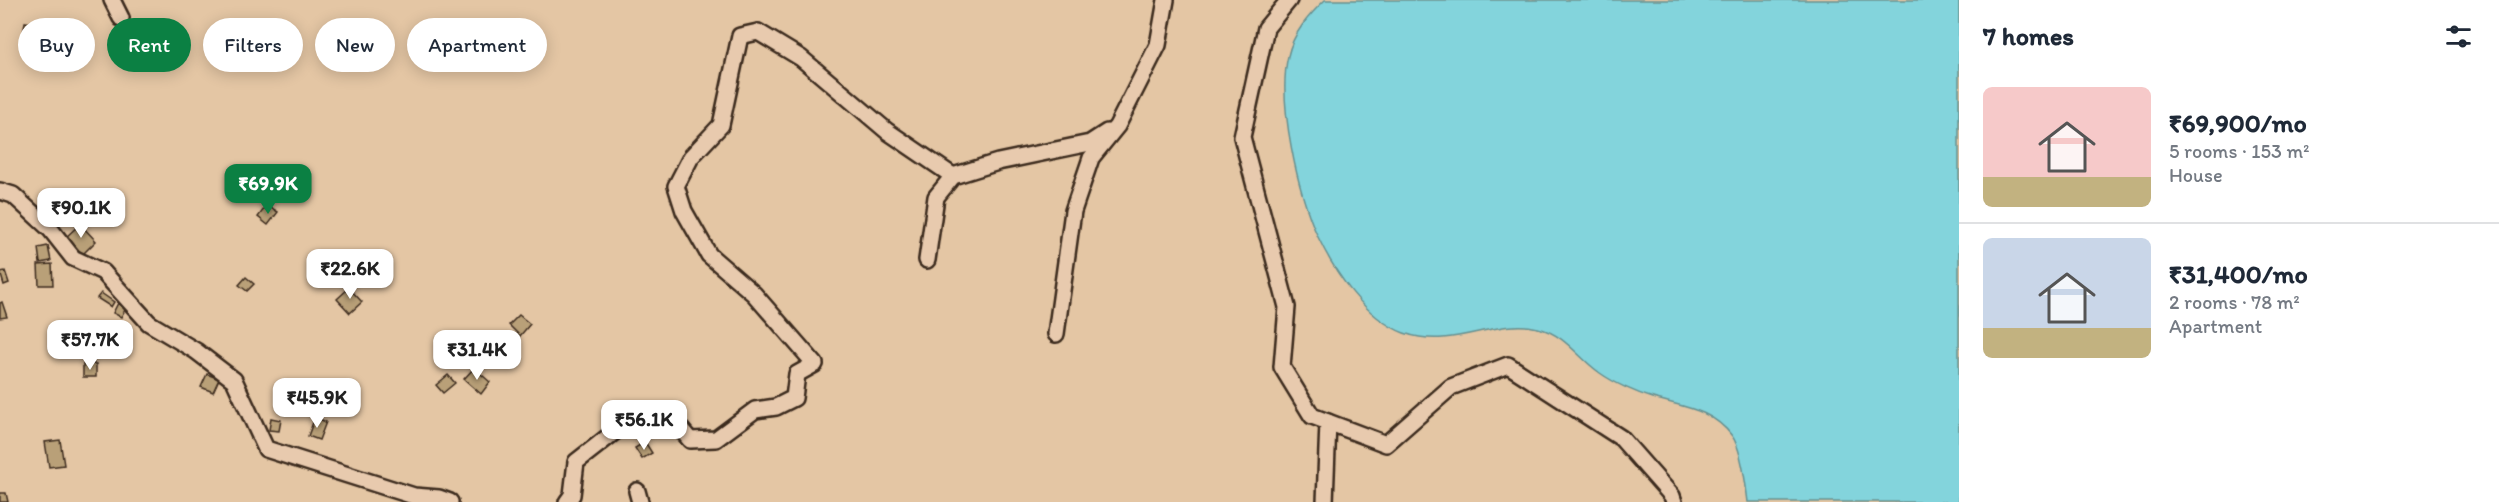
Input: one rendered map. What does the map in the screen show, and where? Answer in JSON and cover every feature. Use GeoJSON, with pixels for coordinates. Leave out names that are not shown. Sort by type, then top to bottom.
{"type":"FeatureCollection","features":[{"type":"Feature","properties":{"kind":"street"},"geometry":{"type":"LineString","coordinates":[[112,0],[121,18]]}},
{"type":"Feature","properties":{"kind":"street"},"geometry":{"type":"LineString","coordinates":[[1056,334],[1073,211],[1091,158],[1117,126],[1158,45],[1166,0]]}},
{"type":"Feature","properties":{"kind":"street"},"geometry":{"type":"LineString","coordinates":[[1289,0],[1266,28],[1242,137],[1287,307],[1282,368],[1312,416],[1386,444],[1451,387],[1508,365],[1621,438],[1672,496],[1674,502]]}},
{"type":"Feature","properties":{"kind":"street"},"geometry":{"type":"LineString","coordinates":[[567,502],[572,495],[576,462],[622,426],[671,417],[690,440],[716,439],[755,410],[777,407],[794,398],[797,374],[815,364],[754,294],[709,255],[684,211],[676,186],[691,157],[721,125],[740,36],[758,32],[801,58],[887,131],[953,176]]}},
{"type":"Feature","properties":{"kind":"street"},"geometry":{"type":"LineString","coordinates":[[927,260],[936,197],[953,176],[998,162],[1090,143],[1117,126]]}},
{"type":"Feature","properties":{"kind":"street"},"geometry":{"type":"LineString","coordinates":[[0,191],[13,195],[51,230],[73,258],[103,272],[149,322],[196,351],[234,380],[266,448],[414,496],[439,498],[450,502]]}},
{"type":"Feature","properties":{"kind":"street"},"geometry":{"type":"LineString","coordinates":[[1325,502],[1328,423]]}},
{"type":"Feature","properties":{"kind":"water"},"geometry":{"type":"Polygon","coordinates":[[[1325,0],[1959,0],[1959,502],[1748,502],[1738,450],[1732,436],[1724,427],[1706,414],[1646,396],[1612,380],[1592,367],[1564,341],[1548,331],[1522,326],[1457,336],[1422,338],[1404,333],[1376,317],[1342,279],[1318,237],[1303,197],[1291,148],[1285,98],[1288,56],[1302,25],[1325,0]]]}},
{"type":"Feature","properties":{"kind":"building"},"geometry":{"type":"Polygon","coordinates":[[[267,205],[278,212],[268,225],[258,217],[267,205]]]}},
{"type":"Feature","properties":{"kind":"building"},"geometry":{"type":"Polygon","coordinates":[[[80,224],[96,241],[83,254],[65,238],[80,224]]]}},
{"type":"Feature","properties":{"kind":"building"},"geometry":{"type":"Polygon","coordinates":[[[48,246],[51,261],[40,263],[38,248],[48,246]]]}},
{"type":"Feature","properties":{"kind":"building"},"geometry":{"type":"Polygon","coordinates":[[[52,264],[53,285],[39,285],[38,265],[52,264]]]}},
{"type":"Feature","properties":{"kind":"building"},"geometry":{"type":"Polygon","coordinates":[[[5,271],[9,283],[4,285],[0,272],[5,271]]]}},
{"type":"Feature","properties":{"kind":"building"},"geometry":{"type":"Polygon","coordinates":[[[246,277],[254,284],[247,291],[239,285],[246,277]]]}},
{"type":"Feature","properties":{"kind":"building"},"geometry":{"type":"Polygon","coordinates":[[[349,288],[362,302],[350,313],[337,299],[349,288]]]}},
{"type":"Feature","properties":{"kind":"building"},"geometry":{"type":"Polygon","coordinates":[[[101,293],[114,302],[111,307],[97,298],[101,293]]]}},
{"type":"Feature","properties":{"kind":"building"},"geometry":{"type":"Polygon","coordinates":[[[2,302],[7,317],[0,318],[0,303],[2,302]]]}},
{"type":"Feature","properties":{"kind":"building"},"geometry":{"type":"Polygon","coordinates":[[[118,303],[126,308],[121,317],[113,313],[118,303]]]}},
{"type":"Feature","properties":{"kind":"building"},"geometry":{"type":"Polygon","coordinates":[[[519,315],[530,324],[520,336],[509,325],[519,315]]]}},
{"type":"Feature","properties":{"kind":"building"},"geometry":{"type":"Polygon","coordinates":[[[83,364],[96,364],[96,377],[83,377],[83,364]]]}},
{"type":"Feature","properties":{"kind":"building"},"geometry":{"type":"Polygon","coordinates":[[[474,368],[490,382],[481,394],[464,379],[474,368]]]}},
{"type":"Feature","properties":{"kind":"building"},"geometry":{"type":"Polygon","coordinates":[[[207,374],[219,379],[213,392],[201,387],[207,374]]]}},
{"type":"Feature","properties":{"kind":"building"},"geometry":{"type":"Polygon","coordinates":[[[448,375],[455,383],[443,393],[436,385],[448,375]]]}},
{"type":"Feature","properties":{"kind":"building"},"geometry":{"type":"Polygon","coordinates":[[[315,417],[326,422],[319,440],[308,436],[315,417]]]}},
{"type":"Feature","properties":{"kind":"building"},"geometry":{"type":"Polygon","coordinates":[[[271,418],[281,420],[279,431],[269,430],[271,418]]]}},
{"type":"Feature","properties":{"kind":"building"},"geometry":{"type":"Polygon","coordinates":[[[60,440],[64,465],[49,467],[45,442],[60,440]]]}},
{"type":"Feature","properties":{"kind":"building"},"geometry":{"type":"Polygon","coordinates":[[[645,442],[652,453],[642,459],[635,448],[645,442]]]}},
{"type":"Feature","properties":{"kind":"building"},"geometry":{"type":"Polygon","coordinates":[[[0,493],[6,493],[8,502],[0,502],[0,493]]]}}]}
